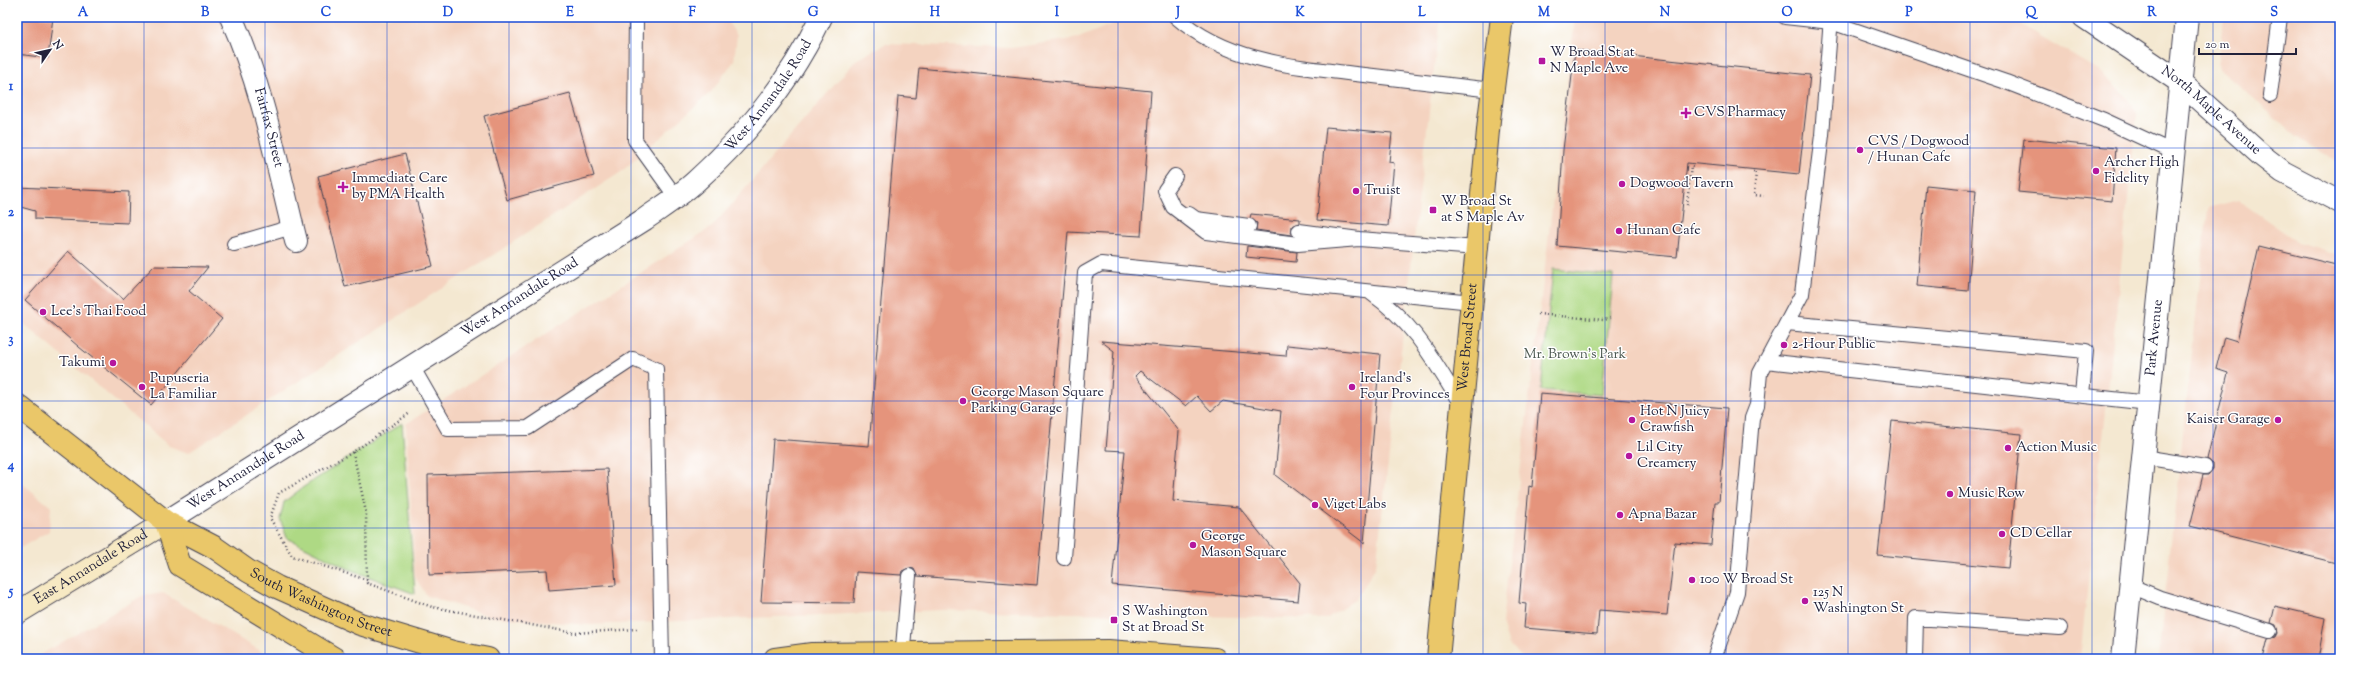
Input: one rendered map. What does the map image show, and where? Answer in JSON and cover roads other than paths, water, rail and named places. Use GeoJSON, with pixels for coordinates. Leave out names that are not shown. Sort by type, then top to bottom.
{"type":"FeatureCollection","features":[{"type":"Feature","properties":{"kind":"main road","name":"West Broad Street"},"geometry":{"type":"LineString","coordinates":[[1438,659],[1492,90],[1502,17]]}},
{"type":"Feature","properties":{"kind":"main road","name":"South Washington Street"},"geometry":{"type":"LineString","coordinates":[[17,404],[166,522],[214,547],[248,571],[277,587],[360,624],[452,656],[488,659]]}},
{"type":"Feature","properties":{"kind":"main road","name":"East Annandale Road"},"geometry":{"type":"LineString","coordinates":[[17,613],[166,522]]}},
{"type":"Feature","properties":{"kind":"main road"},"geometry":{"type":"LineString","coordinates":[[166,522],[180,565],[335,659]]}},
{"type":"Feature","properties":{"kind":"main road"},"geometry":{"type":"LineString","coordinates":[[775,659],[812,654],[902,656],[1108,651],[1215,659]]}},
{"type":"Feature","properties":{"kind":"street","name":"Fairfax Street"},"geometry":{"type":"LineString","coordinates":[[231,17],[247,52],[265,116],[294,234]]}},
{"type":"Feature","properties":{"kind":"street","name":"West Annandale Road"},"geometry":{"type":"LineString","coordinates":[[166,522],[413,368],[645,220],[676,197],[695,182],[731,148],[771,100],[806,48],[821,17]]}},
{"type":"Feature","properties":{"kind":"street","name":"North Maple Avenue"},"geometry":{"type":"LineString","coordinates":[[2084,17],[2180,82],[2261,155],[2283,172],[2340,202]]}},
{"type":"Feature","properties":{"kind":"street","name":"Park Avenue"},"geometry":{"type":"LineString","coordinates":[[2123,659],[2187,17]]}},
{"type":"Feature","properties":{"kind":"lane"},"geometry":{"type":"LineString","coordinates":[[636,17],[635,140],[676,197]]}},
{"type":"Feature","properties":{"kind":"lane"},"geometry":{"type":"LineString","coordinates":[[1176,17],[1190,29],[1236,52],[1279,65],[1492,90]]}},
{"type":"Feature","properties":{"kind":"lane"},"geometry":{"type":"LineString","coordinates":[[1785,17],[1831,19],[2006,82],[2104,120],[2173,152]]}},
{"type":"Feature","properties":{"kind":"lane"},"geometry":{"type":"LineString","coordinates":[[2270,95],[2280,17]]}},
{"type":"Feature","properties":{"kind":"lane"},"geometry":{"type":"LineString","coordinates":[[1714,659],[1737,592],[1752,418],[1757,405],[1760,373],[1802,294],[1822,135],[1831,19]]}},
{"type":"Feature","properties":{"kind":"lane"},"geometry":{"type":"LineString","coordinates":[[1249,226],[1204,220],[1189,214],[1176,194],[1175,176],[1165,190],[1172,207],[1206,232],[1298,244],[1359,239]]}},
{"type":"Feature","properties":{"kind":"lane"},"geometry":{"type":"LineString","coordinates":[[1299,231],[1359,239],[1477,248]]}},
{"type":"Feature","properties":{"kind":"lane"},"geometry":{"type":"LineString","coordinates":[[234,244],[294,234]]}},
{"type":"Feature","properties":{"kind":"lane"},"geometry":{"type":"LineString","coordinates":[[1064,558],[1085,273],[1101,264],[1370,293],[1472,302]]}},
{"type":"Feature","properties":{"kind":"lane"},"geometry":{"type":"LineString","coordinates":[[1370,293],[1397,314],[1417,335],[1462,406]]}},
{"type":"Feature","properties":{"kind":"lane"},"geometry":{"type":"LineString","coordinates":[[1787,324],[2086,351],[2082,395]]}},
{"type":"Feature","properties":{"kind":"lane"},"geometry":{"type":"LineString","coordinates":[[413,368],[448,429],[528,428],[633,359],[656,368],[662,659]]}},
{"type":"Feature","properties":{"kind":"lane"},"geometry":{"type":"LineString","coordinates":[[1766,361],[2034,389],[2149,403]]}},
{"type":"Feature","properties":{"kind":"lane"},"geometry":{"type":"LineString","coordinates":[[2143,458],[2205,467]]}},
{"type":"Feature","properties":{"kind":"lane"},"geometry":{"type":"LineString","coordinates":[[902,656],[909,576]]}},
{"type":"Feature","properties":{"kind":"lane"},"geometry":{"type":"LineString","coordinates":[[2131,586],[2160,598],[2270,631]]}},
{"type":"Feature","properties":{"kind":"lane"},"geometry":{"type":"LineString","coordinates":[[1915,659],[1916,618],[2060,628]]}},
{"type":"Feature","properties":{"kind":"place","name":"W Broad St at N Maple Ave"},"geometry":{"type":"Point","coordinates":[1542,61]}},
{"type":"Feature","properties":{"kind":"place","name":"CVS Pharmacy"},"geometry":{"type":"Point","coordinates":[1686,113]}},
{"type":"Feature","properties":{"kind":"place","name":"CVS / Dogwood / Hunan Cafe"},"geometry":{"type":"Point","coordinates":[1860,150]}},
{"type":"Feature","properties":{"kind":"place","name":"Archer High Fidelity"},"geometry":{"type":"Point","coordinates":[2096,171]}},
{"type":"Feature","properties":{"kind":"place","name":"Dogwood Tavern"},"geometry":{"type":"Point","coordinates":[1622,184]}},
{"type":"Feature","properties":{"kind":"place","name":"Immediate Care by PMA Health"},"geometry":{"type":"Point","coordinates":[343,187]}},
{"type":"Feature","properties":{"kind":"place","name":"Truist"},"geometry":{"type":"Point","coordinates":[1356,191]}},
{"type":"Feature","properties":{"kind":"place","name":"W Broad St at S Maple Av"},"geometry":{"type":"Point","coordinates":[1433,210]}},
{"type":"Feature","properties":{"kind":"place","name":"Hunan Cafe"},"geometry":{"type":"Point","coordinates":[1619,231]}},
{"type":"Feature","properties":{"kind":"place","name":"Lee's Thai Food"},"geometry":{"type":"Point","coordinates":[43,312]}},
{"type":"Feature","properties":{"kind":"place","name":"2-Hour Public"},"geometry":{"type":"Point","coordinates":[1784,345]}},
{"type":"Feature","properties":{"kind":"place","name":"Takumi"},"geometry":{"type":"Point","coordinates":[113,363]}},
{"type":"Feature","properties":{"kind":"place","name":"Pupuseria La Familiar"},"geometry":{"type":"Point","coordinates":[142,387]}},
{"type":"Feature","properties":{"kind":"place","name":"Ireland's Four Provinces"},"geometry":{"type":"Point","coordinates":[1352,387]}},
{"type":"Feature","properties":{"kind":"place","name":"George Mason Square Parking Garage"},"geometry":{"type":"Point","coordinates":[963,401]}},
{"type":"Feature","properties":{"kind":"place","name":"Hot N Juicy Crawfish"},"geometry":{"type":"Point","coordinates":[1632,420]}},
{"type":"Feature","properties":{"kind":"place","name":"Kaiser Garage"},"geometry":{"type":"Point","coordinates":[2278,420]}},
{"type":"Feature","properties":{"kind":"place","name":"Action Music"},"geometry":{"type":"Point","coordinates":[2008,448]}},
{"type":"Feature","properties":{"kind":"place","name":"Lil City Creamery"},"geometry":{"type":"Point","coordinates":[1629,456]}},
{"type":"Feature","properties":{"kind":"place","name":"Music Row"},"geometry":{"type":"Point","coordinates":[1950,494]}},
{"type":"Feature","properties":{"kind":"place","name":"Viget Labs"},"geometry":{"type":"Point","coordinates":[1315,505]}},
{"type":"Feature","properties":{"kind":"place","name":"Apna Bazar"},"geometry":{"type":"Point","coordinates":[1620,515]}},
{"type":"Feature","properties":{"kind":"place","name":"CD Cellar"},"geometry":{"type":"Point","coordinates":[2002,534]}},
{"type":"Feature","properties":{"kind":"place","name":"George Mason Square"},"geometry":{"type":"Point","coordinates":[1193,545]}},
{"type":"Feature","properties":{"kind":"place","name":"100 W Broad St"},"geometry":{"type":"Point","coordinates":[1692,580]}},
{"type":"Feature","properties":{"kind":"place","name":"125 N Washington St"},"geometry":{"type":"Point","coordinates":[1805,601]}},
{"type":"Feature","properties":{"kind":"place","name":"S Washington St at Broad St"},"geometry":{"type":"Point","coordinates":[1114,620]}},
{"type":"Feature","properties":{"kind":"park label","name":"Mr. Brown's Park"},"geometry":{"type":"Point","coordinates":[1575,355]}}]}
